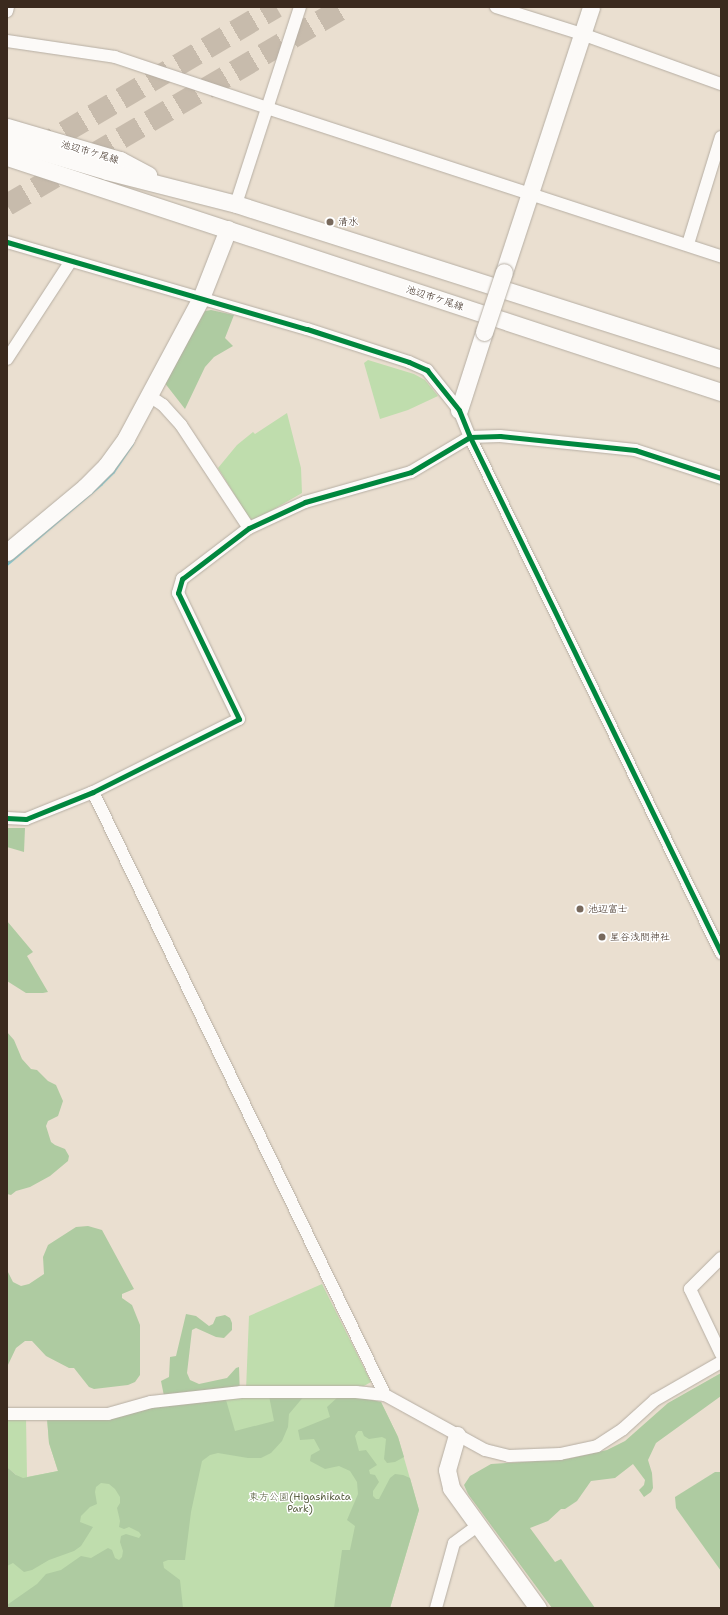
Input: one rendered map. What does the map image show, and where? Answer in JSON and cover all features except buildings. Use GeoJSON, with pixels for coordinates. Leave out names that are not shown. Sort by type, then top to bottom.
{"type":"FeatureCollection","features":[{"type":"Feature","properties":{"kind":"street"},"geometry":{"type":"LineString","coordinates":[[7,11],[8,7]]}},
{"type":"Feature","properties":{"kind":"street"},"geometry":{"type":"LineString","coordinates":[[236,204],[300,7]]}},
{"type":"Feature","properties":{"kind":"street"},"geometry":{"type":"LineString","coordinates":[[496,7],[582,34],[721,84]]}},
{"type":"Feature","properties":{"kind":"street"},"geometry":{"type":"LineString","coordinates":[[459,410],[591,7]]}},
{"type":"Feature","properties":{"kind":"street"},"geometry":{"type":"LineString","coordinates":[[7,41],[115,57],[721,256]]}},
{"type":"Feature","properties":{"kind":"street","name":"池辺市ケ尾線"},"geometry":{"type":"LineString","coordinates":[[7,127],[120,160],[169,186]]}},
{"type":"Feature","properties":{"kind":"street"},"geometry":{"type":"LineString","coordinates":[[688,244],[721,137]]}},
{"type":"Feature","properties":{"kind":"street","name":"池辺市ケ尾線"},"geometry":{"type":"LineString","coordinates":[[7,141],[107,171],[236,204],[721,359]]}},
{"type":"Feature","properties":{"kind":"street","name":"池辺市ケ尾線"},"geometry":{"type":"LineString","coordinates":[[7,157],[150,202],[721,392]]}},
{"type":"Feature","properties":{"kind":"street","name":"池辺市ケ尾線"},"geometry":{"type":"LineString","coordinates":[[7,168],[65,185],[150,202]]}},
{"type":"Feature","properties":{"kind":"street"},"geometry":{"type":"LineString","coordinates":[[7,552],[85,487],[106,466],[126,438],[201,298],[228,229]]}},
{"type":"Feature","properties":{"kind":"street"},"geometry":{"type":"LineString","coordinates":[[7,242],[307,329],[427,370],[459,410],[470,437],[721,953]]}},
{"type":"Feature","properties":{"kind":"street"},"geometry":{"type":"LineString","coordinates":[[7,358],[71,260]]}},
{"type":"Feature","properties":{"kind":"street"},"geometry":{"type":"LineString","coordinates":[[148,395],[163,405],[181,425],[249,528]]}},
{"type":"Feature","properties":{"kind":"street"},"geometry":{"type":"LineString","coordinates":[[7,818],[26,819],[93,792],[239,719],[178,593],[182,579],[249,528],[305,502],[410,472],[470,437],[500,436],[635,450],[721,478]]}},
{"type":"Feature","properties":{"kind":"street"},"geometry":{"type":"LineString","coordinates":[[93,792],[385,1395]]}},
{"type":"Feature","properties":{"kind":"street"},"geometry":{"type":"LineString","coordinates":[[721,1258],[690,1289],[721,1354]]}},
{"type":"Feature","properties":{"kind":"street"},"geometry":{"type":"LineString","coordinates":[[7,1414],[108,1414],[151,1402],[241,1392],[356,1392],[385,1395],[485,1450],[509,1456],[560,1454],[597,1446],[623,1429],[655,1400],[721,1362]]}},
{"type":"Feature","properties":{"kind":"street"},"geometry":{"type":"LineString","coordinates":[[457,1435],[447,1470],[451,1488],[538,1608]]}},
{"type":"Feature","properties":{"kind":"street"},"geometry":{"type":"LineString","coordinates":[[436,1608],[454,1543],[478,1526]]}},
{"type":"Feature","properties":{"kind":"green space"},"geometry":{"type":"Polygon","coordinates":[[[211,310],[234,315],[225,338],[233,346],[214,357],[205,367],[185,409],[164,382],[205,311],[211,310]]]}},
{"type":"Feature","properties":{"kind":"green space"},"geometry":{"type":"Polygon","coordinates":[[[368,360],[414,374],[425,380],[438,396],[408,410],[380,419],[364,363],[368,360]]]}},
{"type":"Feature","properties":{"kind":"green space"},"geometry":{"type":"Polygon","coordinates":[[[287,413],[301,468],[302,493],[255,520],[249,518],[218,468],[237,445],[253,432],[255,434],[287,413]]]}},
{"type":"Feature","properties":{"kind":"green space"},"geometry":{"type":"Polygon","coordinates":[[[7,828],[25,828],[24,852],[7,847],[7,828]]]}},
{"type":"Feature","properties":{"kind":"green space"},"geometry":{"type":"Polygon","coordinates":[[[7,921],[33,952],[27,956],[48,992],[26,993],[7,981],[7,921]]]}},
{"type":"Feature","properties":{"kind":"green space"},"geometry":{"type":"Polygon","coordinates":[[[7,1032],[14,1040],[22,1059],[31,1069],[37,1070],[48,1081],[56,1085],[63,1101],[58,1116],[48,1121],[46,1126],[51,1142],[65,1149],[69,1156],[68,1161],[50,1176],[30,1187],[16,1191],[11,1195],[7,1194],[7,1032]]]}},
{"type":"Feature","properties":{"kind":"green space"},"geometry":{"type":"Polygon","coordinates":[[[88,1226],[102,1230],[134,1289],[122,1294],[122,1298],[132,1305],[140,1325],[140,1375],[135,1382],[128,1385],[94,1389],[89,1387],[74,1368],[69,1368],[46,1356],[32,1341],[25,1341],[16,1348],[7,1367],[7,1270],[13,1282],[21,1286],[29,1284],[44,1274],[43,1257],[48,1245],[76,1227],[88,1226]]]}},
{"type":"Feature","properties":{"kind":"green space"},"geometry":{"type":"Polygon","coordinates":[[[322,1284],[371,1382],[364,1386],[246,1390],[249,1316],[322,1284]]]}},
{"type":"Feature","properties":{"kind":"green space"},"geometry":{"type":"Polygon","coordinates":[[[186,1314],[196,1316],[209,1326],[213,1324],[216,1317],[225,1315],[230,1318],[232,1330],[224,1338],[216,1337],[196,1328],[192,1330],[187,1373],[190,1380],[199,1384],[227,1378],[236,1368],[239,1367],[240,1397],[226,1400],[235,1431],[274,1421],[269,1396],[305,1395],[289,1414],[288,1427],[282,1441],[271,1453],[261,1458],[248,1458],[218,1453],[210,1455],[202,1461],[191,1512],[185,1560],[168,1560],[163,1562],[164,1568],[180,1580],[183,1608],[7,1608],[7,1605],[37,1584],[46,1574],[61,1570],[81,1556],[91,1558],[108,1548],[112,1550],[115,1558],[119,1560],[122,1557],[123,1551],[120,1542],[121,1536],[126,1534],[139,1538],[141,1535],[139,1532],[129,1527],[124,1529],[119,1527],[120,1521],[117,1508],[120,1503],[120,1497],[115,1489],[109,1484],[101,1483],[96,1487],[95,1492],[97,1504],[90,1507],[81,1516],[80,1522],[93,1527],[81,1546],[74,1551],[49,1560],[32,1570],[24,1572],[13,1563],[7,1566],[7,1467],[16,1475],[23,1478],[58,1471],[49,1443],[47,1418],[108,1416],[164,1396],[161,1381],[169,1377],[170,1357],[176,1356],[186,1314]]]}},
{"type":"Feature","properties":{"kind":"green space"},"geometry":{"type":"Polygon","coordinates":[[[721,1373],[721,1396],[656,1443],[648,1460],[652,1473],[653,1488],[651,1492],[644,1497],[639,1490],[644,1485],[645,1480],[633,1464],[615,1478],[591,1481],[577,1501],[565,1509],[561,1509],[548,1521],[530,1528],[555,1562],[561,1559],[595,1608],[552,1608],[468,1494],[464,1485],[470,1476],[491,1464],[567,1459],[607,1450],[625,1441],[668,1403],[721,1373]]]}},
{"type":"Feature","properties":{"kind":"green space","name":"東方公園(Higashikata Park)"},"geometry":{"type":"Polygon","coordinates":[[[305,1395],[381,1402],[398,1437],[419,1510],[390,1608],[7,1608],[7,1487],[16,1475],[7,1467],[7,1416],[26,1417],[27,1477],[58,1471],[49,1443],[47,1418],[240,1397],[305,1395]]]}},
{"type":"Feature","properties":{"kind":"green space"},"geometry":{"type":"Polygon","coordinates":[[[339,1396],[354,1396],[381,1402],[398,1437],[404,1457],[395,1462],[387,1463],[384,1459],[386,1439],[382,1437],[369,1439],[364,1436],[362,1431],[358,1431],[355,1436],[359,1451],[366,1450],[377,1465],[369,1470],[370,1474],[375,1475],[379,1482],[373,1491],[373,1496],[376,1499],[379,1499],[390,1478],[395,1474],[403,1475],[410,1478],[419,1510],[390,1608],[334,1608],[342,1550],[350,1550],[355,1526],[347,1520],[358,1494],[357,1482],[350,1471],[339,1466],[325,1469],[310,1461],[311,1455],[320,1450],[314,1439],[300,1440],[298,1430],[330,1417],[327,1407],[339,1396]]]}},
{"type":"Feature","properties":{"kind":"green space"},"geometry":{"type":"Polygon","coordinates":[[[715,1472],[721,1472],[721,1571],[676,1508],[675,1497],[715,1472]]]}},
{"type":"Feature","properties":{"kind":"waterway"},"geometry":{"type":"LineString","coordinates":[[7,564],[101,484],[113,472],[132,444]]}},
{"type":"Feature","properties":{"kind":"tunnel"},"geometry":{"type":"LineString","coordinates":[[36,149],[276,7]]}},
{"type":"Feature","properties":{"kind":"tunnel"},"geometry":{"type":"LineString","coordinates":[[7,205],[344,7]]}},
{"type":"Feature","properties":{"kind":"cycle path"},"geometry":{"type":"LineString","coordinates":[[7,242],[307,329],[409,362],[427,370],[459,410],[470,437],[721,953]]}},
{"type":"Feature","properties":{"kind":"cycle path"},"geometry":{"type":"LineString","coordinates":[[7,818],[26,819],[93,792],[239,719],[178,593],[182,579],[249,528],[305,502],[411,472],[470,437],[500,436],[635,450],[721,478]]}},
{"type":"Feature","properties":{"kind":"place","name":"清水"},"geometry":{"type":"Point","coordinates":[330,222]}},
{"type":"Feature","properties":{"kind":"place","name":"池辺富士"},"geometry":{"type":"Point","coordinates":[580,909]}},
{"type":"Feature","properties":{"kind":"place","name":"星谷浅間神社"},"geometry":{"type":"Point","coordinates":[602,937]}}]}
